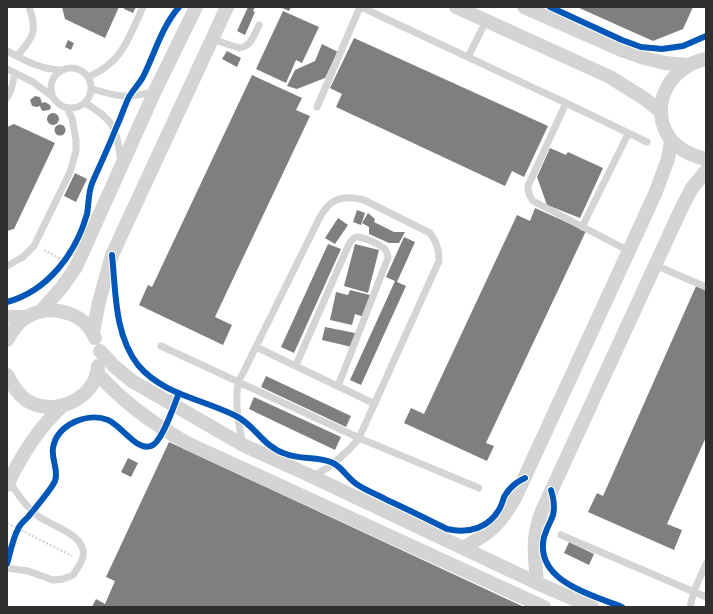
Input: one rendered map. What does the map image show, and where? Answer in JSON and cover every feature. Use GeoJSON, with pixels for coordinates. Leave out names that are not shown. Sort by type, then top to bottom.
{"type":"FeatureCollection","features":[{"type":"Feature","properties":{"kind":"street"},"geometry":{"type":"LineString","coordinates":[[40,311],[62,287],[76,267],[196,7]]}},
{"type":"Feature","properties":{"kind":"street"},"geometry":{"type":"LineString","coordinates":[[93,332],[99,302],[112,255],[227,7]]}},
{"type":"Feature","properties":{"kind":"street"},"geometry":{"type":"LineString","coordinates":[[456,7],[610,77],[634,91],[661,112]]}},
{"type":"Feature","properties":{"kind":"street"},"geometry":{"type":"LineString","coordinates":[[524,7],[544,11],[624,51],[665,63],[687,65]]}},
{"type":"Feature","properties":{"kind":"street"},"geometry":{"type":"LineString","coordinates":[[706,58],[687,65],[672,77],[663,94],[661,112],[664,127],[672,140],[681,150],[694,156],[706,159]]}},
{"type":"Feature","properties":{"kind":"street"},"geometry":{"type":"LineString","coordinates":[[463,548],[484,536],[497,525],[510,507],[525,478],[629,252],[662,176],[672,140]]}},
{"type":"Feature","properties":{"kind":"street"},"geometry":{"type":"LineString","coordinates":[[537,583],[534,544],[536,527],[540,516],[692,188],[706,171]]}},
{"type":"Feature","properties":{"kind":"street"},"geometry":{"type":"LineString","coordinates":[[7,317],[27,316],[40,311],[55,310],[70,314],[83,321],[93,332],[100,350],[114,366],[132,381],[243,445],[537,583],[592,607]]}},
{"type":"Feature","properties":{"kind":"street"},"geometry":{"type":"LineString","coordinates":[[7,340],[15,327],[27,316]]}},
{"type":"Feature","properties":{"kind":"street"},"geometry":{"type":"LineString","coordinates":[[7,376],[13,388],[27,400],[45,406],[63,405],[78,399],[90,388],[98,374],[100,350]]}},
{"type":"Feature","properties":{"kind":"street"},"geometry":{"type":"LineString","coordinates":[[98,374],[112,390],[128,404],[164,430],[181,440],[544,607]]}},
{"type":"Feature","properties":{"kind":"street"},"geometry":{"type":"LineString","coordinates":[[8,483],[34,437],[63,405]]}},
{"type":"Feature","properties":{"kind":"lane"},"geometry":{"type":"LineString","coordinates":[[17,56],[34,32],[34,24],[29,7]]}},
{"type":"Feature","properties":{"kind":"lane"},"geometry":{"type":"LineString","coordinates":[[88,77],[105,69],[118,57],[143,7]]}},
{"type":"Feature","properties":{"kind":"lane"},"geometry":{"type":"LineString","coordinates":[[317,108],[360,7],[566,102],[628,134],[647,142]]}},
{"type":"Feature","properties":{"kind":"lane"},"geometry":{"type":"LineString","coordinates":[[468,57],[486,21]]}},
{"type":"Feature","properties":{"kind":"lane"},"geometry":{"type":"LineString","coordinates":[[212,39],[239,48],[243,47],[250,42],[259,25]]}},
{"type":"Feature","properties":{"kind":"lane"},"geometry":{"type":"LineString","coordinates":[[7,51],[40,67],[51,70],[62,70],[69,68],[83,72],[91,83],[92,89],[90,97],[80,107],[67,108],[62,106],[33,82],[7,70]]}},
{"type":"Feature","properties":{"kind":"lane"},"geometry":{"type":"LineString","coordinates":[[53,98],[51,85],[53,79],[62,70]]}},
{"type":"Feature","properties":{"kind":"lane"},"geometry":{"type":"LineString","coordinates":[[7,98],[11,90],[15,73]]}},
{"type":"Feature","properties":{"kind":"lane"},"geometry":{"type":"LineString","coordinates":[[92,89],[119,97],[129,97],[156,91]]}},
{"type":"Feature","properties":{"kind":"lane"},"geometry":{"type":"LineString","coordinates":[[566,102],[528,186],[528,191],[533,201],[629,252]]}},
{"type":"Feature","properties":{"kind":"lane"},"geometry":{"type":"LineString","coordinates":[[85,103],[102,113],[110,121],[117,136],[122,167]]}},
{"type":"Feature","properties":{"kind":"lane"},"geometry":{"type":"LineString","coordinates":[[7,266],[23,257],[34,246],[70,172],[76,151],[76,140],[73,124],[67,108]]}},
{"type":"Feature","properties":{"kind":"lane"},"geometry":{"type":"LineString","coordinates":[[582,227],[628,134]]}},
{"type":"Feature","properties":{"kind":"lane"},"geometry":{"type":"LineString","coordinates":[[243,445],[237,416],[236,398],[238,383],[324,209],[332,202],[342,198],[353,197],[364,200],[430,233],[436,241],[439,251],[439,261],[359,438],[350,450],[313,477]]}},
{"type":"Feature","properties":{"kind":"lane"},"geometry":{"type":"LineString","coordinates":[[296,365],[349,244],[356,237],[365,238],[386,250],[388,258],[338,386]]}},
{"type":"Feature","properties":{"kind":"lane"},"geometry":{"type":"LineString","coordinates":[[655,265],[705,284]]}},
{"type":"Feature","properties":{"kind":"lane"},"geometry":{"type":"LineString","coordinates":[[161,346],[359,438],[479,488]]}},
{"type":"Feature","properties":{"kind":"lane"},"geometry":{"type":"LineString","coordinates":[[256,347],[375,404]]}},
{"type":"Feature","properties":{"kind":"lane"},"geometry":{"type":"LineString","coordinates":[[7,568],[28,571],[53,580],[63,579],[73,575],[83,556],[82,547],[78,540],[32,512],[8,483]]}},
{"type":"Feature","properties":{"kind":"lane"},"geometry":{"type":"LineString","coordinates":[[561,535],[706,597]]}},
{"type":"Feature","properties":{"kind":"lane"},"geometry":{"type":"LineString","coordinates":[[690,607],[694,591],[706,565]]}},
{"type":"Feature","properties":{"kind":"path"},"geometry":{"type":"LineString","coordinates":[[156,46],[161,34]]}},
{"type":"Feature","properties":{"kind":"path"},"geometry":{"type":"LineString","coordinates":[[61,266],[69,255]]}},
{"type":"Feature","properties":{"kind":"path"},"geometry":{"type":"LineString","coordinates":[[16,535],[18,528],[32,512]]}},
{"type":"Feature","properties":{"kind":"path"},"geometry":{"type":"LineString","coordinates":[[7,524],[82,560]]}},
{"type":"Feature","properties":{"kind":"building"},"geometry":{"type":"Polygon","coordinates":[[[62,7],[119,7],[105,38],[65,19],[62,7]]]}},
{"type":"Feature","properties":{"kind":"building"},"geometry":{"type":"Polygon","coordinates":[[[125,7],[136,7],[133,13],[124,9],[125,7]]]}},
{"type":"Feature","properties":{"kind":"building"},"geometry":{"type":"Polygon","coordinates":[[[248,7],[255,7],[253,11],[255,12],[245,35],[237,31],[248,7]]]}},
{"type":"Feature","properties":{"kind":"building"},"geometry":{"type":"Polygon","coordinates":[[[280,7],[291,7],[289,11],[280,7]]]}},
{"type":"Feature","properties":{"kind":"building"},"geometry":{"type":"Polygon","coordinates":[[[577,7],[693,7],[683,29],[653,41],[577,7]]]}},
{"type":"Feature","properties":{"kind":"building"},"geometry":{"type":"Polygon","coordinates":[[[283,11],[319,27],[302,63],[296,60],[286,83],[256,69],[283,11]]]}},
{"type":"Feature","properties":{"kind":"building"},"geometry":{"type":"Polygon","coordinates":[[[354,38],[548,126],[524,177],[512,171],[505,186],[336,107],[342,94],[330,88],[354,38]]]}},
{"type":"Feature","properties":{"kind":"building"},"geometry":{"type":"Polygon","coordinates":[[[68,40],[74,43],[71,50],[65,47],[68,40]]]}},
{"type":"Feature","properties":{"kind":"building"},"geometry":{"type":"Polygon","coordinates":[[[322,44],[338,52],[325,78],[297,89],[287,86],[295,70],[315,61],[322,44]]]}},
{"type":"Feature","properties":{"kind":"building"},"geometry":{"type":"Polygon","coordinates":[[[227,51],[241,58],[237,67],[222,59],[227,51]]]}},
{"type":"Feature","properties":{"kind":"building"},"geometry":{"type":"Polygon","coordinates":[[[252,75],[302,98],[296,110],[310,116],[215,317],[232,325],[223,345],[139,305],[148,285],[152,287],[252,75]]]}},
{"type":"Feature","properties":{"kind":"building"},"geometry":{"type":"Polygon","coordinates":[[[35,96],[40,97],[42,103],[45,102],[50,105],[51,108],[43,111],[40,106],[32,106],[30,100],[35,96]]]}},
{"type":"Feature","properties":{"kind":"building"},"geometry":{"type":"Polygon","coordinates":[[[53,113],[57,115],[59,119],[57,123],[53,125],[49,123],[47,119],[49,115],[53,113]]]}},
{"type":"Feature","properties":{"kind":"building"},"geometry":{"type":"Polygon","coordinates":[[[14,124],[55,143],[14,229],[7,231],[7,127],[14,124]]]}},
{"type":"Feature","properties":{"kind":"building"},"geometry":{"type":"Polygon","coordinates":[[[60,124],[64,126],[66,130],[64,134],[60,136],[56,134],[54,130],[56,126],[60,124]]]}},
{"type":"Feature","properties":{"kind":"building"},"geometry":{"type":"Polygon","coordinates":[[[550,148],[566,155],[568,152],[603,168],[580,218],[547,205],[537,177],[550,148]]]}},
{"type":"Feature","properties":{"kind":"building"},"geometry":{"type":"Polygon","coordinates":[[[75,173],[87,179],[76,202],[64,196],[75,173]]]}},
{"type":"Feature","properties":{"kind":"building"},"geometry":{"type":"Polygon","coordinates":[[[535,208],[586,231],[486,443],[494,446],[487,461],[404,423],[411,408],[424,414],[517,215],[530,221],[535,208]]]}},
{"type":"Feature","properties":{"kind":"building"},"geometry":{"type":"Polygon","coordinates":[[[357,210],[365,213],[361,225],[353,222],[357,210]]]}},
{"type":"Feature","properties":{"kind":"building"},"geometry":{"type":"Polygon","coordinates":[[[368,213],[375,219],[374,222],[394,232],[405,232],[399,243],[389,243],[369,234],[369,227],[362,223],[368,213]]]}},
{"type":"Feature","properties":{"kind":"building"},"geometry":{"type":"Polygon","coordinates":[[[338,218],[348,225],[335,244],[325,238],[338,218]]]}},
{"type":"Feature","properties":{"kind":"building"},"geometry":{"type":"Polygon","coordinates":[[[404,237],[415,242],[397,282],[406,286],[361,385],[350,380],[395,281],[386,277],[404,237]]]}},
{"type":"Feature","properties":{"kind":"building"},"geometry":{"type":"Polygon","coordinates":[[[328,244],[341,249],[294,353],[281,347],[328,244]]]}},
{"type":"Feature","properties":{"kind":"building"},"geometry":{"type":"Polygon","coordinates":[[[355,244],[379,250],[368,293],[344,286],[355,244]]]}},
{"type":"Feature","properties":{"kind":"building"},"geometry":{"type":"Polygon","coordinates":[[[697,284],[706,288],[706,437],[667,524],[682,530],[674,550],[588,512],[597,493],[603,496],[697,284]]]}},
{"type":"Feature","properties":{"kind":"building"},"geometry":{"type":"Polygon","coordinates":[[[350,290],[370,295],[364,317],[355,314],[352,325],[330,320],[336,292],[348,295],[350,290]]]}},
{"type":"Feature","properties":{"kind":"building"},"geometry":{"type":"Polygon","coordinates":[[[325,327],[355,333],[352,347],[322,340],[325,327]]]}},
{"type":"Feature","properties":{"kind":"building"},"geometry":{"type":"Polygon","coordinates":[[[266,376],[351,416],[346,427],[261,387],[266,376]]]}},
{"type":"Feature","properties":{"kind":"building"},"geometry":{"type":"Polygon","coordinates":[[[254,397],[341,437],[335,450],[249,409],[254,397]]]}},
{"type":"Feature","properties":{"kind":"building"},"geometry":{"type":"Polygon","coordinates":[[[169,442],[524,607],[92,607],[96,599],[105,604],[115,581],[106,577],[169,442]]]}},
{"type":"Feature","properties":{"kind":"building"},"geometry":{"type":"Polygon","coordinates":[[[128,458],[138,463],[131,477],[121,472],[128,458]]]}},
{"type":"Feature","properties":{"kind":"building"},"geometry":{"type":"Polygon","coordinates":[[[569,542],[594,554],[589,565],[564,553],[569,542]]]}},
{"type":"Feature","properties":{"kind":"cycle path"},"geometry":{"type":"LineString","coordinates":[[7,302],[22,297],[47,280],[68,256],[76,243],[87,214],[91,185],[127,101],[143,77],[167,23],[179,7]]}},
{"type":"Feature","properties":{"kind":"cycle path"},"geometry":{"type":"LineString","coordinates":[[550,7],[622,40],[641,47],[662,49],[683,46],[706,36]]}},
{"type":"Feature","properties":{"kind":"cycle path"},"geometry":{"type":"LineString","coordinates":[[112,255],[120,326],[124,340],[138,365],[148,375],[171,390],[223,410],[243,420],[265,441],[278,450],[292,456],[321,459],[333,463],[340,468],[354,483],[365,489],[447,529],[463,531],[478,528],[490,520],[500,508],[504,497],[510,488],[525,478]]}},
{"type":"Feature","properties":{"kind":"cycle path"},"geometry":{"type":"LineString","coordinates":[[7,564],[13,541],[19,527],[43,499],[55,481],[56,473],[53,448],[60,432],[74,422],[83,419],[100,418],[113,423],[134,442],[145,447],[151,446],[155,443],[163,431],[179,393]]}},
{"type":"Feature","properties":{"kind":"cycle path"},"geometry":{"type":"LineString","coordinates":[[551,490],[554,502],[554,513],[544,537],[543,552],[548,565],[556,575],[568,584],[622,607]]}}]}
